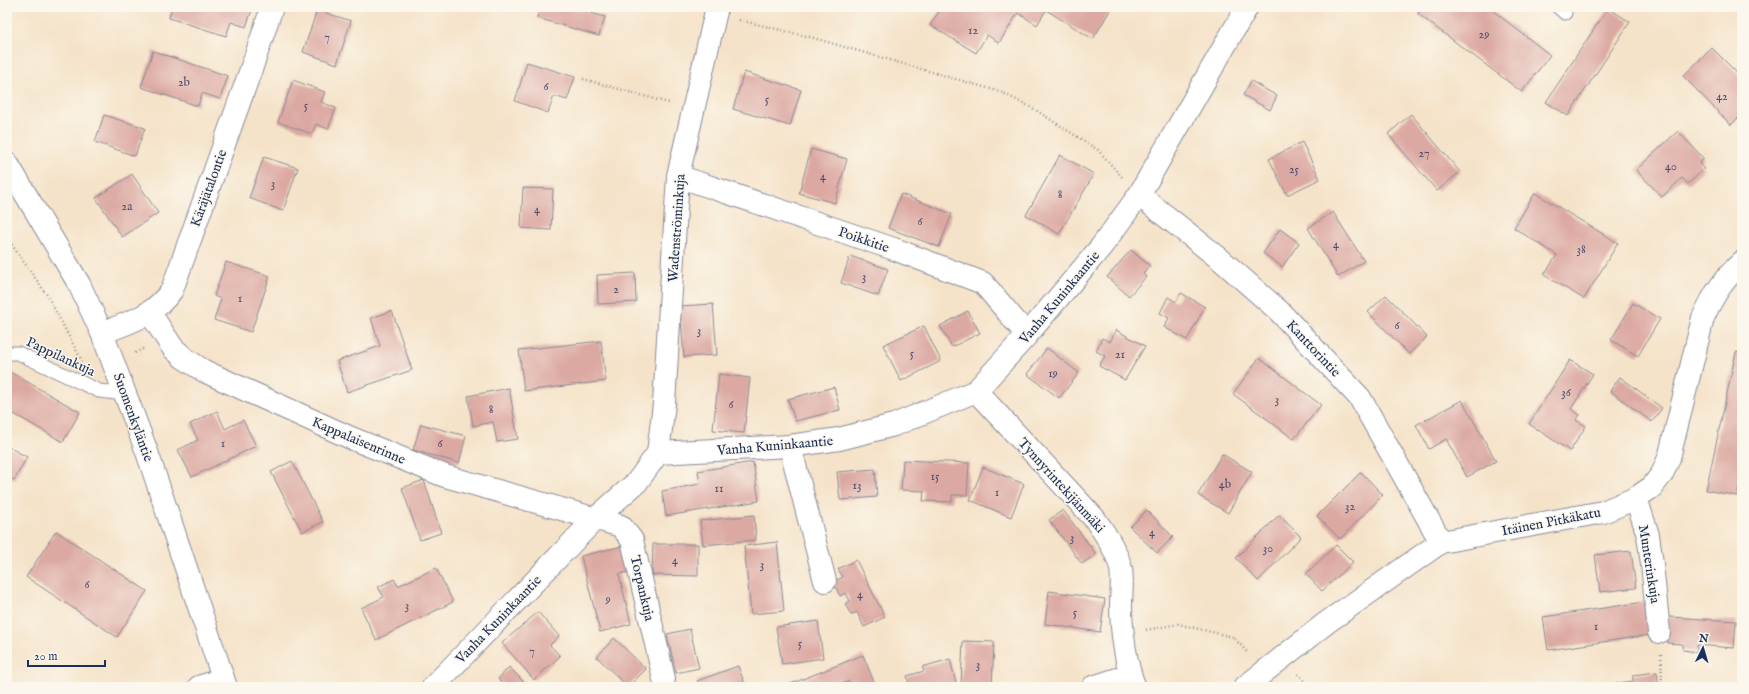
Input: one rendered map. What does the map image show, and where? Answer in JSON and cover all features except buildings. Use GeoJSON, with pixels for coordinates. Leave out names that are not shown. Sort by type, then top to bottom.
{"type":"FeatureCollection","features":[{"type":"Feature","properties":{"kind":"street","name":"Käräjätalontie"},"geometry":{"type":"LineString","coordinates":[[102,333],[150,313],[163,303],[172,290],[272,7]]}},
{"type":"Feature","properties":{"kind":"street","name":"Vanha Kuninkaantie"},"geometry":{"type":"LineString","coordinates":[[433,687],[595,519],[637,482],[658,453],[790,446],[839,439],[894,426],[976,391],[1027,335],[1101,247],[1139,195],[1247,7]]}},
{"type":"Feature","properties":{"kind":"street","name":"Wadenströminkuja"},"geometry":{"type":"LineString","coordinates":[[658,453],[664,404],[678,176],[716,11]]}},
{"type":"Feature","properties":{"kind":"street","name":"Suomenkyläntie"},"geometry":{"type":"LineString","coordinates":[[7,163],[79,284],[102,333],[147,452],[225,683]]}},
{"type":"Feature","properties":{"kind":"street","name":"Poikkitie"},"geometry":{"type":"LineString","coordinates":[[678,176],[894,249],[983,283],[1027,335]]}},
{"type":"Feature","properties":{"kind":"street","name":"Kanttorintie"},"geometry":{"type":"LineString","coordinates":[[1139,195],[1220,259],[1279,311],[1360,398],[1441,542]]}},
{"type":"Feature","properties":{"kind":"street","name":"Itäinen Pitkäkatu"},"geometry":{"type":"LineString","coordinates":[[1245,687],[1326,623],[1441,542],[1603,512],[1636,498],[1652,487],[1662,474],[1669,458],[1703,318],[1711,300],[1726,277],[1742,262]]}},
{"type":"Feature","properties":{"kind":"street","name":"Kappalaisenrinne"},"geometry":{"type":"LineString","coordinates":[[150,313],[173,348],[184,358],[204,371],[351,438],[445,476],[595,519]]}},
{"type":"Feature","properties":{"kind":"street","name":"Tynnyrintekijänmäki"},"geometry":{"type":"LineString","coordinates":[[976,391],[1094,518],[1109,539],[1120,569],[1121,609],[1133,681]]}},
{"type":"Feature","properties":{"kind":"street"},"geometry":{"type":"LineString","coordinates":[[790,446],[825,581]]}},
{"type":"Feature","properties":{"kind":"street","name":"Munterinkuja"},"geometry":{"type":"LineString","coordinates":[[1636,498],[1648,535],[1659,632]]}},
{"type":"Feature","properties":{"kind":"street","name":"Torpankuja"},"geometry":{"type":"LineString","coordinates":[[595,519],[620,526],[632,540],[664,679]]}},
{"type":"Feature","properties":{"kind":"street"},"geometry":{"type":"LineString","coordinates":[[1093,687],[1133,681]]}},
{"type":"Feature","properties":{"kind":"street"},"geometry":{"type":"LineString","coordinates":[[199,687],[225,683]]}},
{"type":"Feature","properties":{"kind":"lane","name":"Pappilankuja"},"geometry":{"type":"LineString","coordinates":[[7,352],[18,353],[99,392],[125,394]]}},
{"type":"Feature","properties":{"kind":"path"},"geometry":{"type":"LineString","coordinates":[[716,11],[1001,92],[1034,109],[1098,150],[1139,195]]}},
{"type":"Feature","properties":{"kind":"path"},"geometry":{"type":"LineString","coordinates":[[583,79],[693,110]]}},
{"type":"Feature","properties":{"kind":"path"},"geometry":{"type":"LineString","coordinates":[[7,238],[47,295],[99,392]]}},
{"type":"Feature","properties":{"kind":"path"},"geometry":{"type":"LineString","coordinates":[[1124,634],[1178,624],[1233,637],[1265,670]]}},
{"type":"Feature","properties":{"kind":"path"},"geometry":{"type":"LineString","coordinates":[[1659,632],[1662,687]]}}]}
